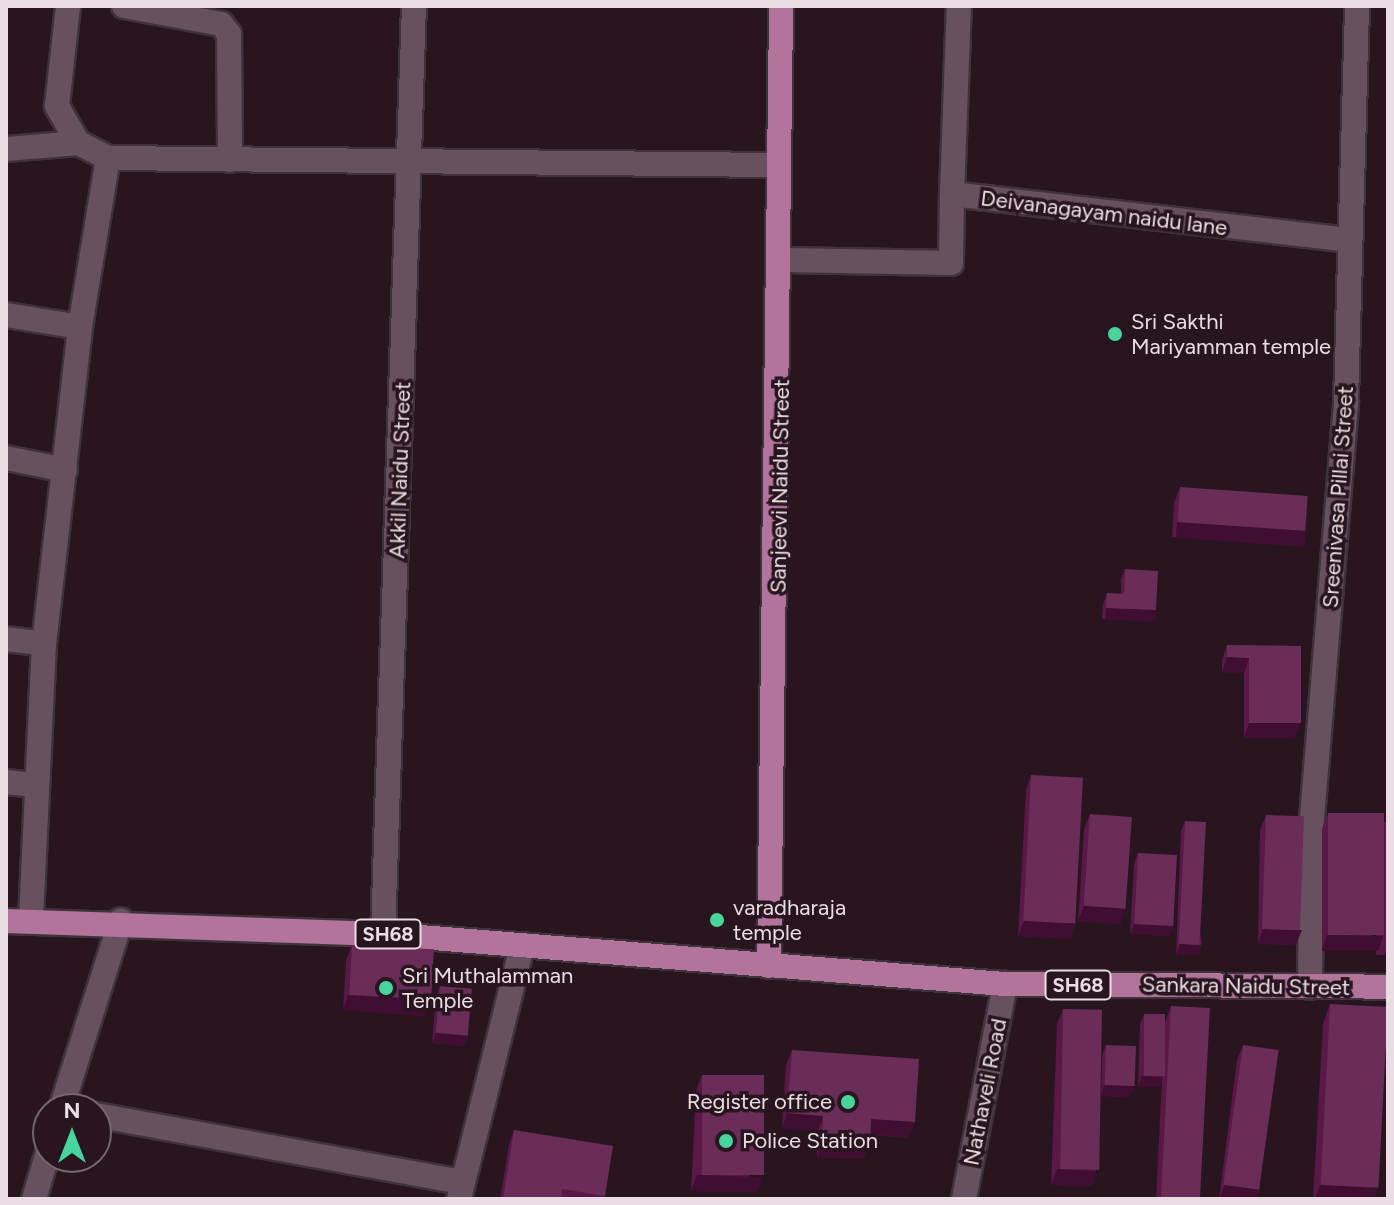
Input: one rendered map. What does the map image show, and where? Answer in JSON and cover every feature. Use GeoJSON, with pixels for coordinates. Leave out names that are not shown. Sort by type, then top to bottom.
{"type":"FeatureCollection","features":[{"type":"Feature","properties":{"kind":"main road","name":"Sanjeevi Naidu Street"},"geometry":{"type":"LineString","coordinates":[[769,966],[783,260],[779,165],[781,6]]}},
{"type":"Feature","properties":{"kind":"main road","name":"SH68"},"geometry":{"type":"LineString","coordinates":[[6,921],[121,920],[383,934],[769,966]]}},
{"type":"Feature","properties":{"kind":"main road","name":"Sankara Naidu Street"},"geometry":{"type":"LineString","coordinates":[[769,966],[1005,984],[1388,987]]}},
{"type":"Feature","properties":{"kind":"street"},"geometry":{"type":"LineString","coordinates":[[68,6],[57,106],[78,143]]}},
{"type":"Feature","properties":{"kind":"street"},"geometry":{"type":"LineString","coordinates":[[124,6],[221,24],[229,34],[230,160]]}},
{"type":"Feature","properties":{"kind":"street","name":"Akkil Naidu Street"},"geometry":{"type":"LineString","coordinates":[[383,934],[412,161],[414,6]]}},
{"type":"Feature","properties":{"kind":"street"},"geometry":{"type":"LineString","coordinates":[[952,194],[959,6]]}},
{"type":"Feature","properties":{"kind":"street","name":"Sreenivasa Pillai Street"},"geometry":{"type":"LineString","coordinates":[[1310,987],[1311,830],[1338,525],[1357,6]]}},
{"type":"Feature","properties":{"kind":"street"},"geometry":{"type":"LineString","coordinates":[[6,149],[78,143],[108,158],[779,165]]}},
{"type":"Feature","properties":{"kind":"street"},"geometry":{"type":"LineString","coordinates":[[31,919],[33,785],[44,644],[80,327],[108,158]]}},
{"type":"Feature","properties":{"kind":"street","name":"Deivanagayam naidu lane"},"geometry":{"type":"LineString","coordinates":[[783,260],[951,263],[952,194],[1348,240]]}},
{"type":"Feature","properties":{"kind":"street"},"geometry":{"type":"LineString","coordinates":[[6,315],[80,327]]}},
{"type":"Feature","properties":{"kind":"street"},"geometry":{"type":"LineString","coordinates":[[6,458],[65,470]]}},
{"type":"Feature","properties":{"kind":"street"},"geometry":{"type":"LineString","coordinates":[[6,639],[44,644]]}},
{"type":"Feature","properties":{"kind":"street"},"geometry":{"type":"LineString","coordinates":[[6,782],[33,785]]}},
{"type":"Feature","properties":{"kind":"street"},"geometry":{"type":"LineString","coordinates":[[68,1093],[121,920]]}},
{"type":"Feature","properties":{"kind":"street"},"geometry":{"type":"LineString","coordinates":[[112,1118],[460,1191],[522,947]]}},
{"type":"Feature","properties":{"kind":"street","name":"Nathaveli Road"},"geometry":{"type":"LineString","coordinates":[[964,1199],[1005,984]]}},
{"type":"Feature","properties":{"kind":"street"},"geometry":{"type":"LineString","coordinates":[[34,1199],[42,1173]]}},
{"type":"Feature","properties":{"kind":"building"},"geometry":{"type":"Polygon","coordinates":[[[1180,487],[1308,496],[1305,531],[1178,522],[1180,487]]]}},
{"type":"Feature","properties":{"kind":"building"},"geometry":{"type":"Polygon","coordinates":[[[1125,569],[1158,571],[1156,610],[1106,608],[1107,593],[1124,594],[1125,569]]]}},
{"type":"Feature","properties":{"kind":"building"},"geometry":{"type":"Polygon","coordinates":[[[1227,645],[1301,646],[1301,723],[1249,723],[1249,658],[1227,657],[1227,645]]]}},
{"type":"Feature","properties":{"kind":"building"},"geometry":{"type":"Polygon","coordinates":[[[1031,775],[1083,778],[1075,924],[1023,921],[1031,775]]]}},
{"type":"Feature","properties":{"kind":"building"},"geometry":{"type":"Polygon","coordinates":[[[1328,813],[1384,813],[1384,935],[1328,935],[1328,813]]]}},
{"type":"Feature","properties":{"kind":"building"},"geometry":{"type":"Polygon","coordinates":[[[1090,814],[1132,817],[1125,909],[1084,906],[1090,814]]]}},
{"type":"Feature","properties":{"kind":"building"},"geometry":{"type":"Polygon","coordinates":[[[1266,815],[1304,816],[1300,930],[1262,929],[1266,815]]]}},
{"type":"Feature","properties":{"kind":"building"},"geometry":{"type":"Polygon","coordinates":[[[1185,821],[1206,822],[1200,945],[1179,944],[1185,821]]]}},
{"type":"Feature","properties":{"kind":"building"},"geometry":{"type":"Polygon","coordinates":[[[1138,853],[1177,855],[1173,926],[1134,924],[1138,853]]]}},
{"type":"Feature","properties":{"kind":"building","name":"Sri Muthalamman Temple"},"geometry":{"type":"Polygon","coordinates":[[[352,945],[434,949],[431,999],[349,995],[352,945]]]}},
{"type":"Feature","properties":{"kind":"building"},"geometry":{"type":"Polygon","coordinates":[[[440,986],[472,989],[468,1036],[436,1033],[440,986]]]}},
{"type":"Feature","properties":{"kind":"building"},"geometry":{"type":"Polygon","coordinates":[[[1330,1004],[1388,1007],[1378,1188],[1321,1185],[1330,1004]]]}},
{"type":"Feature","properties":{"kind":"building"},"geometry":{"type":"Polygon","coordinates":[[[1171,1006],[1210,1008],[1200,1199],[1161,1199],[1171,1006]]]}},
{"type":"Feature","properties":{"kind":"building"},"geometry":{"type":"Polygon","coordinates":[[[1063,1009],[1102,1010],[1099,1170],[1060,1169],[1063,1009]]]}},
{"type":"Feature","properties":{"kind":"building"},"geometry":{"type":"Polygon","coordinates":[[[1144,1014],[1165,1014],[1165,1076],[1144,1076],[1144,1014]]]}},
{"type":"Feature","properties":{"kind":"building"},"geometry":{"type":"Polygon","coordinates":[[[1106,1045],[1136,1046],[1135,1086],[1105,1085],[1106,1045]]]}},
{"type":"Feature","properties":{"kind":"building"},"geometry":{"type":"Polygon","coordinates":[[[1243,1045],[1279,1050],[1259,1190],[1223,1185],[1243,1045]]]}},
{"type":"Feature","properties":{"kind":"building","name":"Register office"},"geometry":{"type":"Polygon","coordinates":[[[792,1050],[919,1059],[915,1122],[871,1119],[870,1144],[822,1142],[823,1116],[787,1113],[792,1050]]]}},
{"type":"Feature","properties":{"kind":"building","name":"Police Station"},"geometry":{"type":"Polygon","coordinates":[[[702,1075],[764,1075],[764,1175],[702,1175],[702,1075]]]}},
{"type":"Feature","properties":{"kind":"building"},"geometry":{"type":"Polygon","coordinates":[[[514,1130],[613,1146],[605,1196],[562,1189],[561,1199],[503,1199],[514,1130]]]}},
{"type":"Feature","properties":{"kind":"place","name":"Sri Sakthi Mariyamman temple"},"geometry":{"type":"Point","coordinates":[1115,334]}},
{"type":"Feature","properties":{"kind":"place","name":"varadharaja temple"},"geometry":{"type":"Point","coordinates":[717,920]}},
{"type":"Feature","properties":{"kind":"place","name":"Sri Muthalamman Temple"},"geometry":{"type":"Point","coordinates":[386,988]}},
{"type":"Feature","properties":{"kind":"place","name":"Register office"},"geometry":{"type":"Point","coordinates":[848,1102]}},
{"type":"Feature","properties":{"kind":"place","name":"Police Station"},"geometry":{"type":"Point","coordinates":[726,1141]}}]}
